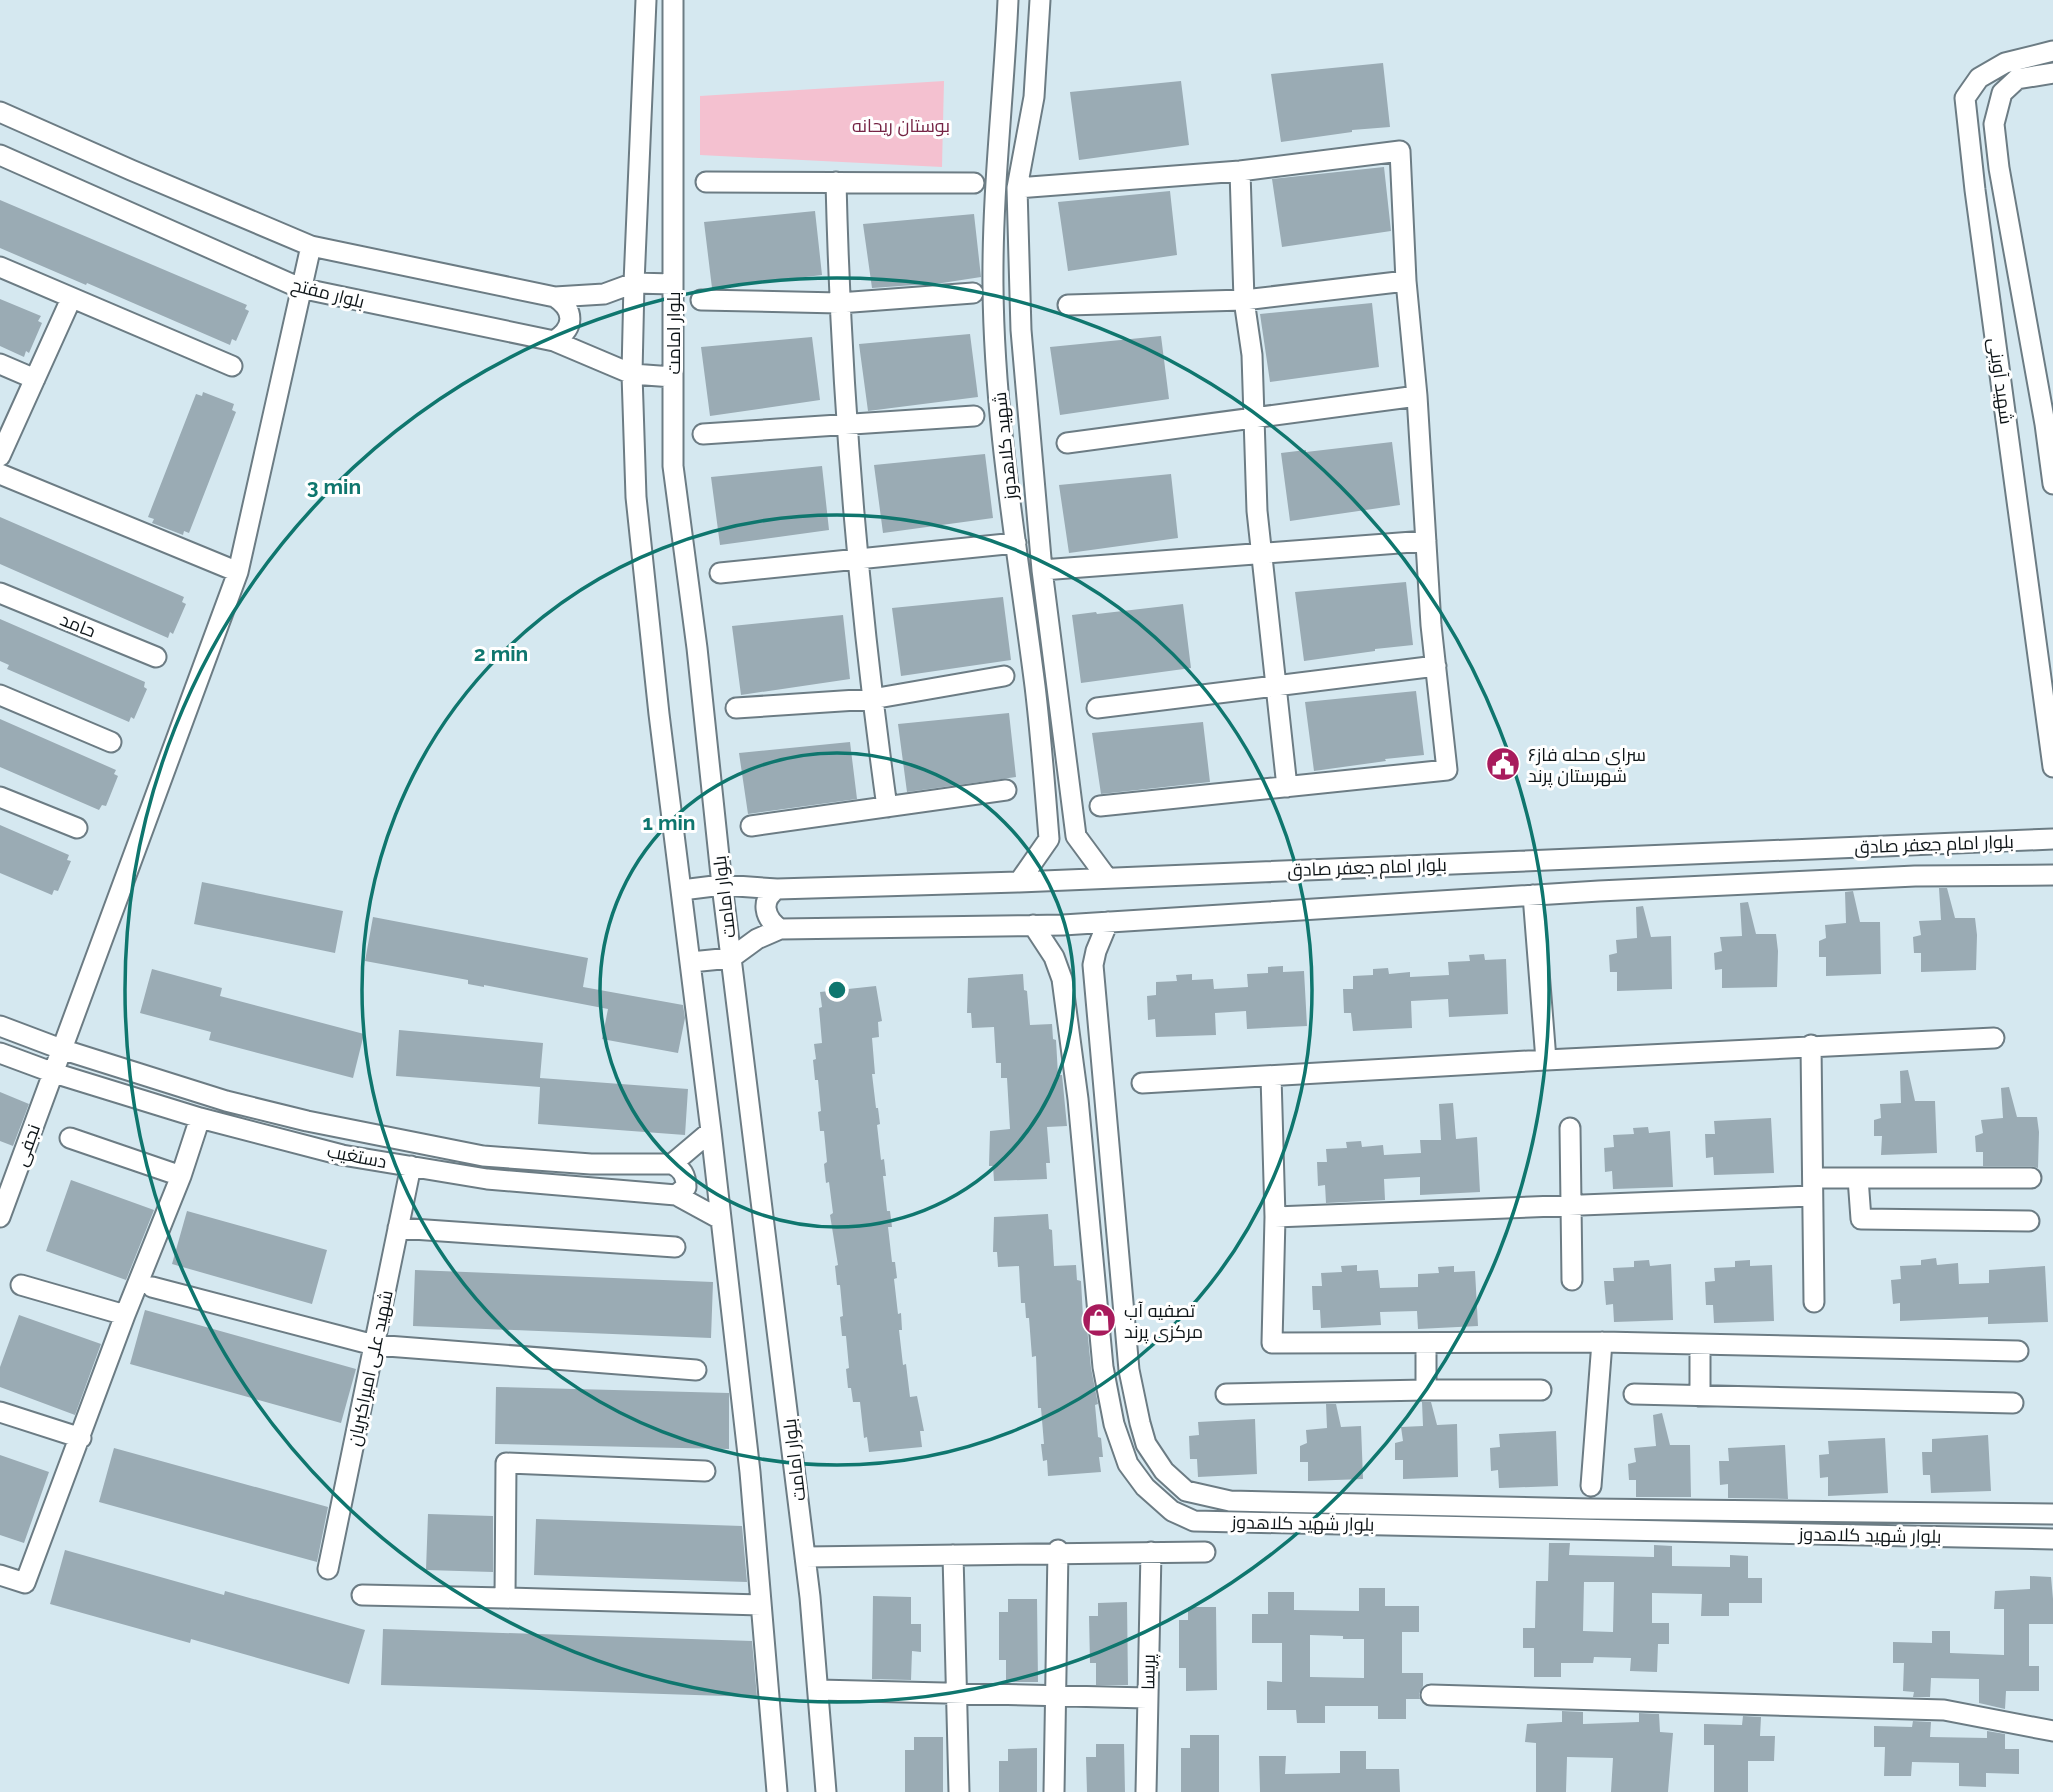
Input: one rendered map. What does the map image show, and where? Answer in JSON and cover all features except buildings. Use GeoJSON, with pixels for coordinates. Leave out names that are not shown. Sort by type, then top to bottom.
{"type":"FeatureCollection","features":[{"type":"Feature","properties":{"kind":"street"},"geometry":{"type":"LineString","coordinates":[[646,0],[632,374],[636,497],[750,1472],[777,1792]]}},
{"type":"Feature","properties":{"kind":"street","name":"بلوار امامت"},"geometry":{"type":"LineString","coordinates":[[673,0],[673,466],[805,1557],[826,1792]]}},
{"type":"Feature","properties":{"kind":"street","name":"شهید کلاهدوز"},"geometry":{"type":"LineString","coordinates":[[1008,0],[996,183],[993,286],[999,405],[1035,690],[1049,839]]}},
{"type":"Feature","properties":{"kind":"street","name":"شهید کلاهدوز"},"geometry":{"type":"LineString","coordinates":[[1040,0],[1034,97],[1017,188],[1021,330],[1042,570],[1076,836],[1107,878]]}},
{"type":"Feature","properties":{"kind":"street","name":"شهید آوینی"},"geometry":{"type":"LineString","coordinates":[[2053,51],[2005,63],[1979,78],[1965,99],[2053,767]]}},
{"type":"Feature","properties":{"kind":"street"},"geometry":{"type":"LineString","coordinates":[[2005,63],[2017,79],[2053,73]]}},
{"type":"Feature","properties":{"kind":"street"},"geometry":{"type":"LineString","coordinates":[[1005,73],[1035,76]]}},
{"type":"Feature","properties":{"kind":"street","name":"شهید آوینی"},"geometry":{"type":"LineString","coordinates":[[2017,79],[2003,93],[1994,124],[1999,168],[2049,424],[2053,484]]}},
{"type":"Feature","properties":{"kind":"street"},"geometry":{"type":"LineString","coordinates":[[0,112],[311,246],[555,297],[604,294],[634,283],[673,284]]}},
{"type":"Feature","properties":{"kind":"street"},"geometry":{"type":"LineString","coordinates":[[1017,188],[1240,171],[1400,151],[1406,281],[1436,666],[1447,770],[1100,806]]}},
{"type":"Feature","properties":{"kind":"street","name":"بلوار مفتح"},"geometry":{"type":"LineString","coordinates":[[0,155],[300,288],[554,341],[632,374],[673,377]]}},
{"type":"Feature","properties":{"kind":"street"},"geometry":{"type":"LineString","coordinates":[[1240,171],[1244,300],[1252,355],[1258,512],[1287,787]]}},
{"type":"Feature","properties":{"kind":"street"},"geometry":{"type":"LineString","coordinates":[[836,182],[846,426],[872,699],[887,807]]}},
{"type":"Feature","properties":{"kind":"street"},"geometry":{"type":"LineString","coordinates":[[706,183],[974,183]]}},
{"type":"Feature","properties":{"kind":"street","name":"نجفی"},"geometry":{"type":"LineString","coordinates":[[0,1217],[238,572],[311,246]]}},
{"type":"Feature","properties":{"kind":"street"},"geometry":{"type":"LineString","coordinates":[[0,267],[232,366]]}},
{"type":"Feature","properties":{"kind":"street"},"geometry":{"type":"LineString","coordinates":[[1068,305],[1244,300],[1406,281]]}},
{"type":"Feature","properties":{"kind":"street"},"geometry":{"type":"LineString","coordinates":[[701,300],[839,303],[972,293]]}},
{"type":"Feature","properties":{"kind":"street"},"geometry":{"type":"LineString","coordinates":[[554,341],[564,335],[570,325],[570,314],[565,303],[555,297]]}},
{"type":"Feature","properties":{"kind":"street"},"geometry":{"type":"LineString","coordinates":[[0,456],[71,299]]}},
{"type":"Feature","properties":{"kind":"street"},"geometry":{"type":"LineString","coordinates":[[0,363],[35,379]]}},
{"type":"Feature","properties":{"kind":"street"},"geometry":{"type":"LineString","coordinates":[[1067,443],[1417,396]]}},
{"type":"Feature","properties":{"kind":"street"},"geometry":{"type":"LineString","coordinates":[[703,434],[974,416]]}},
{"type":"Feature","properties":{"kind":"street"},"geometry":{"type":"LineString","coordinates":[[0,474],[238,572]]}},
{"type":"Feature","properties":{"kind":"street"},"geometry":{"type":"LineString","coordinates":[[1042,570],[1426,541]]}},
{"type":"Feature","properties":{"kind":"street"},"geometry":{"type":"LineString","coordinates":[[720,573],[1016,543]]}},
{"type":"Feature","properties":{"kind":"street","name":"حامد"},"geometry":{"type":"LineString","coordinates":[[0,593],[156,657]]}},
{"type":"Feature","properties":{"kind":"street"},"geometry":{"type":"LineString","coordinates":[[1097,708],[1436,666]]}},
{"type":"Feature","properties":{"kind":"street"},"geometry":{"type":"LineString","coordinates":[[736,708],[872,699],[1004,676]]}},
{"type":"Feature","properties":{"kind":"street"},"geometry":{"type":"LineString","coordinates":[[1035,690],[1057,688]]}},
{"type":"Feature","properties":{"kind":"street"},"geometry":{"type":"LineString","coordinates":[[0,695],[111,742]]}},
{"type":"Feature","properties":{"kind":"street"},"geometry":{"type":"LineString","coordinates":[[751,826],[1006,790]]}},
{"type":"Feature","properties":{"kind":"street"},"geometry":{"type":"LineString","coordinates":[[0,797],[77,828]]}},
{"type":"Feature","properties":{"kind":"street"},"geometry":{"type":"LineString","coordinates":[[1020,881],[1049,839],[1057,846],[1064,847],[1076,836]]}},
{"type":"Feature","properties":{"kind":"street","name":"بلوار امام جعفر صادق"},"geometry":{"type":"LineString","coordinates":[[682,890],[722,885],[778,889],[1107,878],[2053,839]]}},
{"type":"Feature","properties":{"kind":"street","name":"بلوار امام جعفر صادق"},"geometry":{"type":"LineString","coordinates":[[691,962],[731,958],[757,939],[780,929],[1033,926],[1533,895],[1915,876],[2053,874]]}},
{"type":"Feature","properties":{"kind":"street"},"geometry":{"type":"LineString","coordinates":[[778,889],[770,894],[765,907],[767,917],[780,929]]}},
{"type":"Feature","properties":{"kind":"street"},"geometry":{"type":"LineString","coordinates":[[1533,895],[1546,1059]]}},
{"type":"Feature","properties":{"kind":"street","name":"بلوار شهید کلاهدوز"},"geometry":{"type":"LineString","coordinates":[[1108,922],[1093,965],[1129,1370],[1146,1444],[1164,1471],[1186,1491],[1230,1501],[1578,1509],[2053,1514]]}},
{"type":"Feature","properties":{"kind":"street","name":"بلوار شهید کلاهدوز"},"geometry":{"type":"LineString","coordinates":[[1033,926],[1054,957],[1062,979],[1078,1099],[1103,1367],[1114,1424],[1128,1464],[1144,1487],[1172,1511],[1194,1521],[2053,1539]]}},
{"type":"Feature","properties":{"kind":"street","name":"دستغیب"},"geometry":{"type":"LineString","coordinates":[[0,1026],[61,1049],[226,1101],[307,1121],[483,1156],[591,1164],[672,1164]]}},
{"type":"Feature","properties":{"kind":"street"},"geometry":{"type":"LineString","coordinates":[[1142,1083],[1811,1045],[1994,1038]]}},
{"type":"Feature","properties":{"kind":"street"},"geometry":{"type":"LineString","coordinates":[[1811,1045],[1814,1302]]}},
{"type":"Feature","properties":{"kind":"street","name":"دستغیب"},"geometry":{"type":"LineString","coordinates":[[0,1053],[54,1073],[200,1118],[342,1155],[487,1180],[676,1195],[720,1219]]}},
{"type":"Feature","properties":{"kind":"street"},"geometry":{"type":"LineString","coordinates":[[1271,1076],[1275,1217],[1272,1343],[1602,1342],[2018,1350]]}},
{"type":"Feature","properties":{"kind":"street"},"geometry":{"type":"LineString","coordinates":[[0,1575],[25,1583],[125,1315],[181,1176],[200,1118]]}},
{"type":"Feature","properties":{"kind":"street"},"geometry":{"type":"LineString","coordinates":[[1570,1128],[1572,1280]]}},
{"type":"Feature","properties":{"kind":"street"},"geometry":{"type":"LineString","coordinates":[[676,1195],[686,1181],[684,1174],[672,1164],[711,1131]]}},
{"type":"Feature","properties":{"kind":"street"},"geometry":{"type":"LineString","coordinates":[[70,1138],[181,1176]]}},
{"type":"Feature","properties":{"kind":"street","name":"شهید علی امیراکبریان"},"geometry":{"type":"LineString","coordinates":[[328,1569],[411,1166]]}},
{"type":"Feature","properties":{"kind":"street"},"geometry":{"type":"LineString","coordinates":[[1858,1178],[1861,1219],[2029,1220]]}},
{"type":"Feature","properties":{"kind":"street"},"geometry":{"type":"LineString","coordinates":[[1275,1217],[1571,1206],[1813,1187],[1858,1178],[2031,1178]]}},
{"type":"Feature","properties":{"kind":"street"},"geometry":{"type":"LineString","coordinates":[[398,1228],[675,1247]]}},
{"type":"Feature","properties":{"kind":"street"},"geometry":{"type":"LineString","coordinates":[[21,1285],[125,1315]]}},
{"type":"Feature","properties":{"kind":"street"},"geometry":{"type":"LineString","coordinates":[[152,1287],[374,1345],[696,1370]]}},
{"type":"Feature","properties":{"kind":"street"},"geometry":{"type":"LineString","coordinates":[[1591,1486],[1602,1342]]}},
{"type":"Feature","properties":{"kind":"street"},"geometry":{"type":"LineString","coordinates":[[1426,1343],[1426,1390]]}},
{"type":"Feature","properties":{"kind":"street"},"geometry":{"type":"LineString","coordinates":[[1700,1345],[1700,1396]]}},
{"type":"Feature","properties":{"kind":"street"},"geometry":{"type":"LineString","coordinates":[[1226,1394],[1541,1390]]}},
{"type":"Feature","properties":{"kind":"street"},"geometry":{"type":"LineString","coordinates":[[1634,1394],[2013,1403]]}},
{"type":"Feature","properties":{"kind":"street"},"geometry":{"type":"LineString","coordinates":[[0,1412],[81,1438]]}},
{"type":"Feature","properties":{"kind":"street"},"geometry":{"type":"LineString","coordinates":[[505,1598],[506,1463],[705,1471]]}},
{"type":"Feature","properties":{"kind":"street"},"geometry":{"type":"LineString","coordinates":[[1054,1792],[1057,1552]]}},
{"type":"Feature","properties":{"kind":"street","name":"پریسا"},"geometry":{"type":"LineString","coordinates":[[1146,1792],[1150,1552]]}},
{"type":"Feature","properties":{"kind":"street"},"geometry":{"type":"LineString","coordinates":[[805,1557],[1205,1552]]}},
{"type":"Feature","properties":{"kind":"street"},"geometry":{"type":"LineString","coordinates":[[953,1555],[960,1792]]}},
{"type":"Feature","properties":{"kind":"street"},"geometry":{"type":"LineString","coordinates":[[362,1595],[761,1605]]}},
{"type":"Feature","properties":{"kind":"street"},"geometry":{"type":"LineString","coordinates":[[818,1690],[1147,1698]]}},
{"type":"Feature","properties":{"kind":"street"},"geometry":{"type":"LineString","coordinates":[[1431,1695],[1944,1710],[2053,1731]]}},
{"type":"Feature","properties":{"kind":"green space","name":"بوستان ریحانه"},"geometry":{"type":"Polygon","coordinates":[[[944,81],[942,167],[700,155],[700,96],[944,81]]]}},
{"type":"Feature","properties":{"kind":"place","name":"سرای محله فاز۶ شهرستان پرند"},"geometry":{"type":"Point","coordinates":[1503,764]}},
{"type":"Feature","properties":{"kind":"place","name":"تصفیه آب مرکزی پرند"},"geometry":{"type":"Point","coordinates":[1099,1320]}}]}
